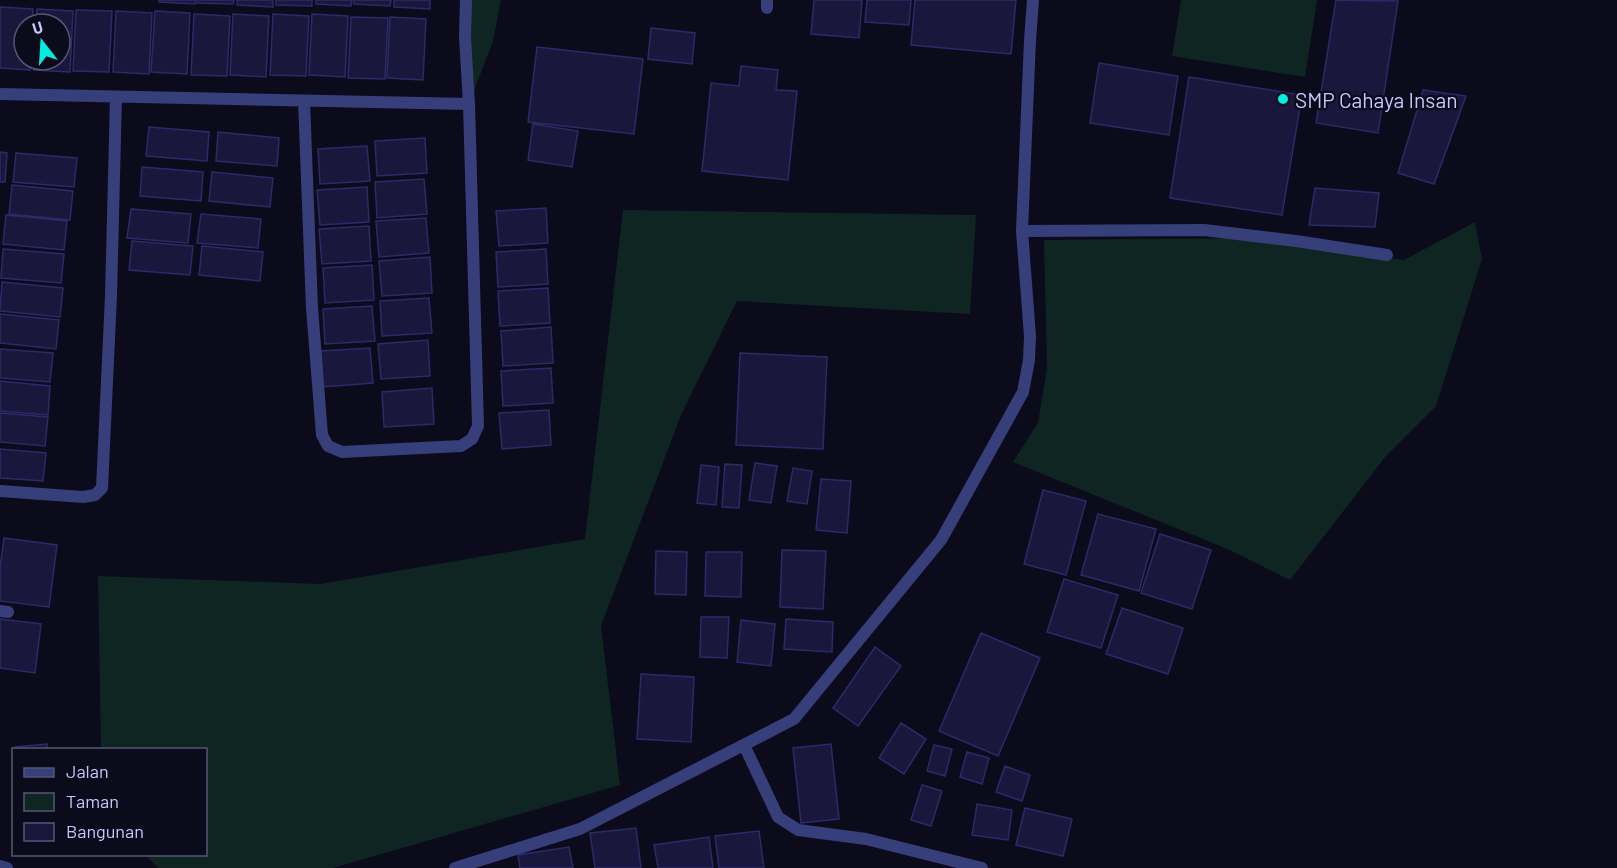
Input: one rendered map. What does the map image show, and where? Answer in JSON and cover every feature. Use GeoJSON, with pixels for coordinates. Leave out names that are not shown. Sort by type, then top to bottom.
{"type":"FeatureCollection","features":[{"type":"Feature","properties":{"kind":"street"},"geometry":{"type":"LineString","coordinates":[[304,100],[312,308],[322,435],[328,446],[342,452],[461,446],[472,440],[478,426],[465,38],[466,0]]}},
{"type":"Feature","properties":{"kind":"street"},"geometry":{"type":"LineString","coordinates":[[455,868],[580,830],[794,719],[941,540],[1023,392],[1029,360],[1030,336],[1022,231],[1033,0]]}},
{"type":"Feature","properties":{"kind":"street"},"geometry":{"type":"LineString","coordinates":[[0,94],[469,104]]}},
{"type":"Feature","properties":{"kind":"street"},"geometry":{"type":"LineString","coordinates":[[0,491],[83,497],[94,495],[102,488],[116,97]]}},
{"type":"Feature","properties":{"kind":"street"},"geometry":{"type":"LineString","coordinates":[[1022,231],[1204,230],[1387,255]]}},
{"type":"Feature","properties":{"kind":"street"},"geometry":{"type":"LineString","coordinates":[[744,745],[778,817],[798,830],[866,839],[982,868]]}},
{"type":"Feature","properties":{"kind":"street"},"geometry":{"type":"LineString","coordinates":[[0,866],[7,868]]}},
{"type":"Feature","properties":{"kind":"green space"},"geometry":{"type":"Polygon","coordinates":[[[466,0],[501,0],[493,41],[469,104],[466,0]]]}},
{"type":"Feature","properties":{"kind":"green space"},"geometry":{"type":"Polygon","coordinates":[[[1181,0],[1317,0],[1305,77],[1172,56],[1181,0]]]}},
{"type":"Feature","properties":{"kind":"green space"},"geometry":{"type":"Polygon","coordinates":[[[623,210],[976,215],[970,314],[737,301],[681,415],[601,626],[620,785],[333,868],[159,868],[146,856],[207,856],[207,748],[101,748],[98,576],[320,584],[585,539],[623,210]]]}},
{"type":"Feature","properties":{"kind":"green space"},"geometry":{"type":"Polygon","coordinates":[[[1475,222],[1482,259],[1436,406],[1386,456],[1290,580],[1230,550],[1013,462],[1038,423],[1047,368],[1044,240],[1248,238],[1404,260],[1475,222]]]}},
{"type":"Feature","properties":{"kind":"building"},"geometry":{"type":"Polygon","coordinates":[[[159,0],[195,0],[195,4],[159,2],[159,0]]]}},
{"type":"Feature","properties":{"kind":"building"},"geometry":{"type":"Polygon","coordinates":[[[197,0],[234,0],[233,4],[197,3],[197,0]]]}},
{"type":"Feature","properties":{"kind":"building"},"geometry":{"type":"Polygon","coordinates":[[[237,0],[273,0],[273,7],[237,5],[237,0]]]}},
{"type":"Feature","properties":{"kind":"building"},"geometry":{"type":"Polygon","coordinates":[[[276,0],[312,0],[312,6],[276,5],[276,0]]]}},
{"type":"Feature","properties":{"kind":"building"},"geometry":{"type":"Polygon","coordinates":[[[316,0],[352,0],[351,6],[316,4],[316,0]]]}},
{"type":"Feature","properties":{"kind":"building"},"geometry":{"type":"Polygon","coordinates":[[[354,0],[391,0],[390,6],[354,4],[354,0]]]}},
{"type":"Feature","properties":{"kind":"building"},"geometry":{"type":"Polygon","coordinates":[[[394,0],[430,0],[430,9],[394,7],[394,0]]]}},
{"type":"Feature","properties":{"kind":"building"},"geometry":{"type":"Polygon","coordinates":[[[814,0],[862,0],[859,38],[811,34],[814,0]]]}},
{"type":"Feature","properties":{"kind":"building"},"geometry":{"type":"Polygon","coordinates":[[[867,0],[911,0],[909,25],[865,22],[867,0]]]}},
{"type":"Feature","properties":{"kind":"building"},"geometry":{"type":"Polygon","coordinates":[[[915,0],[1016,0],[1011,54],[911,45],[915,0]]]}},
{"type":"Feature","properties":{"kind":"building"},"geometry":{"type":"Polygon","coordinates":[[[1336,0],[1398,1],[1378,133],[1316,123],[1336,0]]]}},
{"type":"Feature","properties":{"kind":"building"},"geometry":{"type":"Polygon","coordinates":[[[0,7],[33,9],[33,12],[12,12],[12,69],[0,68],[0,7]]]}},
{"type":"Feature","properties":{"kind":"building"},"geometry":{"type":"Polygon","coordinates":[[[37,9],[73,11],[72,31],[72,12],[37,12],[37,9]]]}},
{"type":"Feature","properties":{"kind":"building"},"geometry":{"type":"Polygon","coordinates":[[[76,10],[112,11],[109,72],[73,71],[76,10]]]}},
{"type":"Feature","properties":{"kind":"building"},"geometry":{"type":"Polygon","coordinates":[[[116,11],[152,13],[149,74],[113,72],[116,11]]]}},
{"type":"Feature","properties":{"kind":"building"},"geometry":{"type":"Polygon","coordinates":[[[155,11],[190,13],[187,74],[151,72],[155,11]]]}},
{"type":"Feature","properties":{"kind":"building"},"geometry":{"type":"Polygon","coordinates":[[[194,14],[230,16],[227,76],[191,75],[194,14]]]}},
{"type":"Feature","properties":{"kind":"building"},"geometry":{"type":"Polygon","coordinates":[[[233,14],[269,16],[266,77],[230,75],[233,14]]]}},
{"type":"Feature","properties":{"kind":"building"},"geometry":{"type":"Polygon","coordinates":[[[273,14],[309,16],[306,76],[270,75],[273,14]]]}},
{"type":"Feature","properties":{"kind":"building"},"geometry":{"type":"Polygon","coordinates":[[[312,14],[348,16],[345,77],[309,75],[312,14]]]}},
{"type":"Feature","properties":{"kind":"building"},"geometry":{"type":"Polygon","coordinates":[[[351,17],[388,18],[385,79],[348,78],[351,17]]]}},
{"type":"Feature","properties":{"kind":"building"},"geometry":{"type":"Polygon","coordinates":[[[390,17],[426,19],[423,80],[387,78],[390,17]]]}},
{"type":"Feature","properties":{"kind":"building"},"geometry":{"type":"Polygon","coordinates":[[[651,28],[695,33],[692,64],[648,59],[651,28]]]}},
{"type":"Feature","properties":{"kind":"building"},"geometry":{"type":"Polygon","coordinates":[[[537,47],[643,59],[634,134],[528,122],[537,47]]]}},
{"type":"Feature","properties":{"kind":"building"},"geometry":{"type":"Polygon","coordinates":[[[1099,63],[1178,76],[1169,135],[1090,123],[1099,63]]]}},
{"type":"Feature","properties":{"kind":"building"},"geometry":{"type":"Polygon","coordinates":[[[741,66],[778,70],[776,90],[797,91],[788,180],[702,171],[711,83],[739,86],[741,66]]]}},
{"type":"Feature","properties":{"kind":"building"},"geometry":{"type":"Polygon","coordinates":[[[1189,77],[1302,95],[1282,215],[1170,198],[1189,77]]]}},
{"type":"Feature","properties":{"kind":"building"},"geometry":{"type":"Polygon","coordinates":[[[1423,90],[1466,96],[1434,184],[1398,173],[1423,90]]]}},
{"type":"Feature","properties":{"kind":"building"},"geometry":{"type":"Polygon","coordinates":[[[533,124],[578,131],[572,167],[528,160],[533,124]]]}},
{"type":"Feature","properties":{"kind":"building"},"geometry":{"type":"Polygon","coordinates":[[[149,127],[209,132],[207,161],[146,156],[149,127]]]}},
{"type":"Feature","properties":{"kind":"building"},"geometry":{"type":"Polygon","coordinates":[[[218,132],[279,138],[277,166],[216,161],[218,132]]]}},
{"type":"Feature","properties":{"kind":"building"},"geometry":{"type":"Polygon","coordinates":[[[425,138],[427,173],[377,176],[375,141],[425,138]]]}},
{"type":"Feature","properties":{"kind":"building"},"geometry":{"type":"Polygon","coordinates":[[[367,146],[370,181],[320,184],[318,149],[367,146]]]}},
{"type":"Feature","properties":{"kind":"building"},"geometry":{"type":"Polygon","coordinates":[[[0,152],[7,153],[5,182],[0,182],[0,152]]]}},
{"type":"Feature","properties":{"kind":"building"},"geometry":{"type":"Polygon","coordinates":[[[16,153],[77,158],[74,187],[13,182],[16,153]]]}},
{"type":"Feature","properties":{"kind":"building"},"geometry":{"type":"Polygon","coordinates":[[[142,167],[203,172],[201,201],[140,196],[142,167]]]}},
{"type":"Feature","properties":{"kind":"building"},"geometry":{"type":"Polygon","coordinates":[[[212,172],[273,178],[270,207],[209,201],[212,172]]]}},
{"type":"Feature","properties":{"kind":"building"},"geometry":{"type":"Polygon","coordinates":[[[424,179],[427,214],[377,218],[375,182],[424,179]]]}},
{"type":"Feature","properties":{"kind":"building"},"geometry":{"type":"Polygon","coordinates":[[[12,185],[73,191],[70,220],[9,214],[12,185]]]}},
{"type":"Feature","properties":{"kind":"building"},"geometry":{"type":"Polygon","coordinates":[[[367,187],[369,222],[320,225],[317,190],[367,187]]]}},
{"type":"Feature","properties":{"kind":"building"},"geometry":{"type":"Polygon","coordinates":[[[1315,188],[1379,193],[1375,227],[1309,225],[1315,188]]]}},
{"type":"Feature","properties":{"kind":"building"},"geometry":{"type":"Polygon","coordinates":[[[546,208],[548,243],[499,246],[496,211],[546,208]]]}},
{"type":"Feature","properties":{"kind":"building"},"geometry":{"type":"Polygon","coordinates":[[[131,209],[191,214],[188,243],[127,238],[131,209]]]}},
{"type":"Feature","properties":{"kind":"building"},"geometry":{"type":"Polygon","coordinates":[[[201,214],[261,219],[258,248],[197,243],[201,214]]]}},
{"type":"Feature","properties":{"kind":"building"},"geometry":{"type":"Polygon","coordinates":[[[6,215],[67,221],[64,250],[3,244],[6,215]]]}},
{"type":"Feature","properties":{"kind":"building"},"geometry":{"type":"Polygon","coordinates":[[[426,218],[429,253],[379,257],[376,221],[426,218]]]}},
{"type":"Feature","properties":{"kind":"building"},"geometry":{"type":"Polygon","coordinates":[[[369,226],[371,261],[322,264],[319,229],[369,226]]]}},
{"type":"Feature","properties":{"kind":"building"},"geometry":{"type":"Polygon","coordinates":[[[132,241],[193,246],[190,275],[129,270],[132,241]]]}},
{"type":"Feature","properties":{"kind":"building"},"geometry":{"type":"Polygon","coordinates":[[[202,246],[263,252],[260,281],[199,275],[202,246]]]}},
{"type":"Feature","properties":{"kind":"building"},"geometry":{"type":"Polygon","coordinates":[[[3,249],[64,254],[61,283],[1,278],[3,249]]]}},
{"type":"Feature","properties":{"kind":"building"},"geometry":{"type":"Polygon","coordinates":[[[546,249],[548,284],[498,287],[496,252],[546,249]]]}},
{"type":"Feature","properties":{"kind":"building"},"geometry":{"type":"Polygon","coordinates":[[[430,257],[432,293],[382,296],[379,261],[430,257]]]}},
{"type":"Feature","properties":{"kind":"building"},"geometry":{"type":"Polygon","coordinates":[[[372,265],[374,300],[325,303],[323,268],[372,265]]]}},
{"type":"Feature","properties":{"kind":"building"},"geometry":{"type":"Polygon","coordinates":[[[2,282],[63,288],[60,317],[0,311],[2,282]]]}},
{"type":"Feature","properties":{"kind":"building"},"geometry":{"type":"Polygon","coordinates":[[[548,288],[550,323],[500,326],[498,291],[548,288]]]}},
{"type":"Feature","properties":{"kind":"building"},"geometry":{"type":"Polygon","coordinates":[[[429,298],[432,333],[382,336],[380,301],[429,298]]]}},
{"type":"Feature","properties":{"kind":"building"},"geometry":{"type":"Polygon","coordinates":[[[372,306],[375,341],[325,344],[323,309],[372,306]]]}},
{"type":"Feature","properties":{"kind":"building"},"geometry":{"type":"Polygon","coordinates":[[[0,314],[59,320],[56,349],[0,343],[0,314]]]}},
{"type":"Feature","properties":{"kind":"building"},"geometry":{"type":"Polygon","coordinates":[[[551,327],[553,363],[503,366],[501,331],[551,327]]]}},
{"type":"Feature","properties":{"kind":"building"},"geometry":{"type":"Polygon","coordinates":[[[428,340],[430,376],[381,379],[378,344],[428,340]]]}},
{"type":"Feature","properties":{"kind":"building"},"geometry":{"type":"Polygon","coordinates":[[[370,348],[373,383],[323,387],[321,351],[370,348]]]}},
{"type":"Feature","properties":{"kind":"building"},"geometry":{"type":"Polygon","coordinates":[[[0,349],[53,353],[50,382],[0,378],[0,349]]]}},
{"type":"Feature","properties":{"kind":"building"},"geometry":{"type":"Polygon","coordinates":[[[740,353],[827,357],[823,449],[736,445],[740,353]]]}},
{"type":"Feature","properties":{"kind":"building"},"geometry":{"type":"Polygon","coordinates":[[[551,368],[553,403],[503,406],[501,371],[551,368]]]}},
{"type":"Feature","properties":{"kind":"building"},"geometry":{"type":"Polygon","coordinates":[[[0,381],[50,386],[48,415],[0,411],[0,381]]]}},
{"type":"Feature","properties":{"kind":"building"},"geometry":{"type":"Polygon","coordinates":[[[432,388],[434,424],[384,427],[382,392],[432,388]]]}},
{"type":"Feature","properties":{"kind":"building"},"geometry":{"type":"Polygon","coordinates":[[[549,410],[551,445],[502,449],[499,413],[549,410]]]}},
{"type":"Feature","properties":{"kind":"building"},"geometry":{"type":"Polygon","coordinates":[[[0,413],[48,417],[45,446],[0,442],[0,413]]]}},
{"type":"Feature","properties":{"kind":"building"},"geometry":{"type":"Polygon","coordinates":[[[0,449],[46,453],[43,481],[0,478],[0,449]]]}},
{"type":"Feature","properties":{"kind":"building"},"geometry":{"type":"Polygon","coordinates":[[[755,463],[777,466],[771,503],[749,500],[755,463]]]}},
{"type":"Feature","properties":{"kind":"building"},"geometry":{"type":"Polygon","coordinates":[[[725,464],[742,465],[739,508],[722,507],[725,464]]]}},
{"type":"Feature","properties":{"kind":"building"},"geometry":{"type":"Polygon","coordinates":[[[701,465],[719,467],[716,505],[697,503],[701,465]]]}},
{"type":"Feature","properties":{"kind":"building"},"geometry":{"type":"Polygon","coordinates":[[[793,468],[812,471],[807,504],[787,501],[793,468]]]}},
{"type":"Feature","properties":{"kind":"building"},"geometry":{"type":"Polygon","coordinates":[[[821,479],[851,481],[847,533],[816,530],[821,479]]]}},
{"type":"Feature","properties":{"kind":"building"},"geometry":{"type":"Polygon","coordinates":[[[1043,490],[1086,501],[1066,575],[1024,564],[1043,490]]]}},
{"type":"Feature","properties":{"kind":"building"},"geometry":{"type":"Polygon","coordinates":[[[1098,514],[1156,529],[1139,591],[1081,575],[1098,514]]]}},
{"type":"Feature","properties":{"kind":"building"},"geometry":{"type":"Polygon","coordinates":[[[1160,534],[1211,550],[1192,609],[1141,593],[1160,534]]]}},
{"type":"Feature","properties":{"kind":"building"},"geometry":{"type":"Polygon","coordinates":[[[4,538],[57,545],[49,607],[0,601],[0,568],[4,538]]]}},
{"type":"Feature","properties":{"kind":"building"},"geometry":{"type":"Polygon","coordinates":[[[782,550],[826,551],[823,609],[780,607],[782,550]]]}},
{"type":"Feature","properties":{"kind":"building"},"geometry":{"type":"Polygon","coordinates":[[[656,551],[687,552],[686,595],[655,594],[656,551]]]}},
{"type":"Feature","properties":{"kind":"building"},"geometry":{"type":"Polygon","coordinates":[[[706,552],[742,552],[741,597],[705,596],[706,552]]]}},
{"type":"Feature","properties":{"kind":"building"},"geometry":{"type":"Polygon","coordinates":[[[1064,579],[1118,595],[1101,648],[1047,632],[1064,579]]]}},
{"type":"Feature","properties":{"kind":"building"},"geometry":{"type":"Polygon","coordinates":[[[1122,608],[1183,628],[1168,674],[1106,654],[1122,608]]]}},
{"type":"Feature","properties":{"kind":"building"},"geometry":{"type":"Polygon","coordinates":[[[701,617],[729,617],[727,658],[700,657],[701,617]]]}},
{"type":"Feature","properties":{"kind":"building"},"geometry":{"type":"Polygon","coordinates":[[[0,619],[41,624],[35,673],[0,668],[0,619]]]}},
{"type":"Feature","properties":{"kind":"building"},"geometry":{"type":"Polygon","coordinates":[[[786,619],[833,622],[832,652],[784,649],[786,619]]]}},
{"type":"Feature","properties":{"kind":"building"},"geometry":{"type":"Polygon","coordinates":[[[741,620],[775,624],[771,666],[737,662],[741,620]]]}},
{"type":"Feature","properties":{"kind":"building"},"geometry":{"type":"Polygon","coordinates":[[[981,633],[1040,658],[998,756],[939,731],[981,633]]]}},
{"type":"Feature","properties":{"kind":"building"},"geometry":{"type":"Polygon","coordinates":[[[875,647],[901,666],[858,726],[833,708],[875,647]]]}},
{"type":"Feature","properties":{"kind":"building"},"geometry":{"type":"Polygon","coordinates":[[[641,674],[694,677],[691,742],[637,739],[641,674]]]}},
{"type":"Feature","properties":{"kind":"building"},"geometry":{"type":"Polygon","coordinates":[[[901,723],[926,739],[904,774],[879,758],[901,723]]]}},
{"type":"Feature","properties":{"kind":"building"},"geometry":{"type":"Polygon","coordinates":[[[47,744],[47,748],[15,747],[47,744]]]}},
{"type":"Feature","properties":{"kind":"building"},"geometry":{"type":"Polygon","coordinates":[[[831,744],[839,819],[801,823],[793,748],[831,744]]]}},
{"type":"Feature","properties":{"kind":"building"},"geometry":{"type":"Polygon","coordinates":[[[934,745],[952,749],[945,776],[927,771],[934,745]]]}},
{"type":"Feature","properties":{"kind":"building"},"geometry":{"type":"Polygon","coordinates":[[[967,752],[989,758],[982,784],[960,777],[967,752]]]}},
{"type":"Feature","properties":{"kind":"building"},"geometry":{"type":"Polygon","coordinates":[[[1005,766],[1030,775],[1022,801],[996,792],[1005,766]]]}},
{"type":"Feature","properties":{"kind":"building"},"geometry":{"type":"Polygon","coordinates":[[[922,785],[942,791],[931,826],[911,820],[922,785]]]}},
{"type":"Feature","properties":{"kind":"building"},"geometry":{"type":"Polygon","coordinates":[[[977,804],[1012,810],[1008,840],[972,835],[977,804]]]}},
{"type":"Feature","properties":{"kind":"building"},"geometry":{"type":"Polygon","coordinates":[[[1025,808],[1072,819],[1063,856],[1016,845],[1025,808]]]}},
{"type":"Feature","properties":{"kind":"building"},"geometry":{"type":"Polygon","coordinates":[[[636,828],[641,868],[595,868],[590,833],[636,828]]]}},
{"type":"Feature","properties":{"kind":"building"},"geometry":{"type":"Polygon","coordinates":[[[759,831],[764,868],[719,868],[715,836],[759,831]]]}},
{"type":"Feature","properties":{"kind":"building"},"geometry":{"type":"Polygon","coordinates":[[[709,837],[713,868],[658,868],[654,845],[709,837]]]}},
{"type":"Feature","properties":{"kind":"building"},"geometry":{"type":"Polygon","coordinates":[[[569,847],[573,868],[520,868],[518,855],[569,847]]]}},
{"type":"Feature","properties":{"kind":"place","name":"SMP Cahaya Insan"},"geometry":{"type":"Point","coordinates":[1283,99]}}]}
